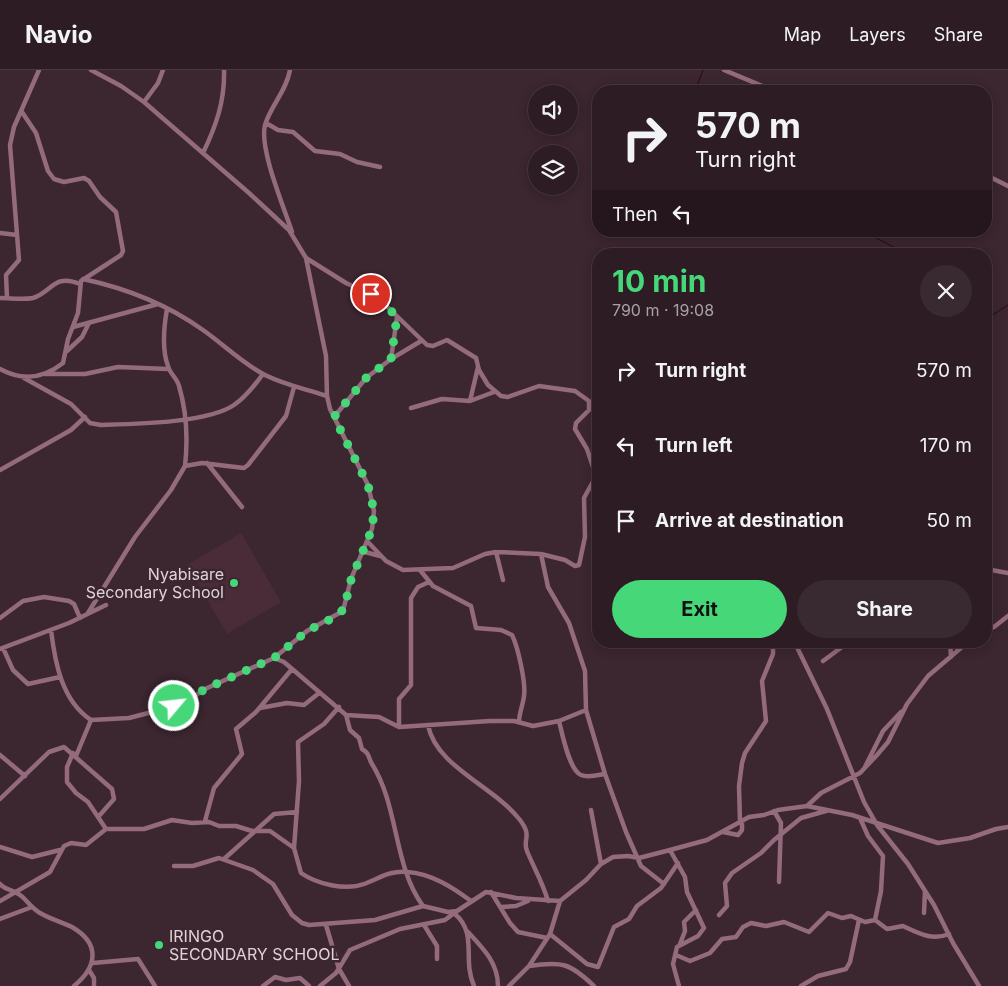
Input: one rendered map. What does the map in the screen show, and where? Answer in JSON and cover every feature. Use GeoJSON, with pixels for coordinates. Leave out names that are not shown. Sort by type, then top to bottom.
{"type":"FeatureCollection","features":[{"type":"Feature","properties":{"kind":"street"},"geometry":{"type":"LineString","coordinates":[[7,298],[6,275],[19,260],[10,145],[14,127],[39,70]]}},
{"type":"Feature","properties":{"kind":"street"},"geometry":{"type":"LineString","coordinates":[[91,70],[121,86],[144,102],[279,220],[294,236]]}},
{"type":"Feature","properties":{"kind":"street"},"geometry":{"type":"LineString","coordinates":[[144,102],[158,83],[163,70]]}},
{"type":"Feature","properties":{"kind":"street"},"geometry":{"type":"LineString","coordinates":[[203,154],[219,116],[224,96],[224,70]]}},
{"type":"Feature","properties":{"kind":"street"},"geometry":{"type":"LineString","coordinates":[[51,630],[60,677],[76,707],[92,720],[129,718],[182,704],[205,689],[274,658],[307,631],[343,611],[351,580],[374,520],[371,494],[334,417],[327,396],[326,356],[306,258],[294,236],[263,139],[266,123],[285,89],[290,70]]}},
{"type":"Feature","properties":{"kind":"street"},"geometry":{"type":"LineString","coordinates":[[724,70],[760,85]]}},
{"type":"Feature","properties":{"kind":"street"},"geometry":{"type":"LineString","coordinates":[[22,112],[36,134],[48,171],[54,179],[64,182],[84,178],[89,181],[100,197],[116,212],[123,252],[122,255],[83,279],[80,284],[78,313],[63,363],[44,374]]}},
{"type":"Feature","properties":{"kind":"street"},"geometry":{"type":"LineString","coordinates":[[266,123],[278,130],[293,132],[315,151],[340,154],[357,162],[380,167]]}},
{"type":"Feature","properties":{"kind":"street"},"geometry":{"type":"LineString","coordinates":[[992,178],[1008,186]]}},
{"type":"Feature","properties":{"kind":"street"},"geometry":{"type":"LineString","coordinates":[[0,233],[17,235]]}},
{"type":"Feature","properties":{"kind":"street"},"geometry":{"type":"LineString","coordinates":[[306,258],[346,283],[378,298],[421,341],[430,346],[443,340],[451,342],[476,358],[484,379],[494,392],[508,397],[539,386],[575,391],[586,398],[591,408],[576,423],[575,430],[592,464]]}},
{"type":"Feature","properties":{"kind":"street"},"geometry":{"type":"LineString","coordinates":[[83,279],[115,287],[158,304],[200,328],[263,374],[294,387],[327,396]]}},
{"type":"Feature","properties":{"kind":"street"},"geometry":{"type":"LineString","coordinates":[[0,298],[33,298],[53,284],[65,280],[80,284]]}},
{"type":"Feature","properties":{"kind":"street"},"geometry":{"type":"LineString","coordinates":[[73,327],[158,304]]}},
{"type":"Feature","properties":{"kind":"street"},"geometry":{"type":"LineString","coordinates":[[88,613],[135,536],[167,495],[185,466],[186,420],[179,383],[168,369],[165,337],[167,309]]}},
{"type":"Feature","properties":{"kind":"street"},"geometry":{"type":"LineString","coordinates":[[391,359],[397,317]]}},
{"type":"Feature","properties":{"kind":"street"},"geometry":{"type":"LineString","coordinates":[[67,351],[82,337],[89,324]]}},
{"type":"Feature","properties":{"kind":"street"},"geometry":{"type":"LineString","coordinates":[[334,417],[366,378],[391,359],[421,341]]}},
{"type":"Feature","properties":{"kind":"street"},"geometry":{"type":"LineString","coordinates":[[470,401],[478,366]]}},
{"type":"Feature","properties":{"kind":"street"},"geometry":{"type":"LineString","coordinates":[[23,378],[44,374],[86,374],[118,367],[168,369]]}},
{"type":"Feature","properties":{"kind":"street"},"geometry":{"type":"LineString","coordinates":[[0,369],[23,378],[71,404],[90,423],[101,425],[186,420],[234,406],[247,394],[263,374]]}},
{"type":"Feature","properties":{"kind":"street"},"geometry":{"type":"LineString","coordinates":[[185,466],[207,463],[244,468],[286,416],[294,387]]}},
{"type":"Feature","properties":{"kind":"street"},"geometry":{"type":"LineString","coordinates":[[411,408],[442,399],[470,401],[494,392]]}},
{"type":"Feature","properties":{"kind":"street"},"geometry":{"type":"LineString","coordinates":[[0,470],[70,431],[85,417]]}},
{"type":"Feature","properties":{"kind":"street"},"geometry":{"type":"LineString","coordinates":[[207,463],[242,507]]}},
{"type":"Feature","properties":{"kind":"street"},"geometry":{"type":"LineString","coordinates":[[367,541],[381,557],[400,570],[453,568],[485,554],[496,552],[541,554],[565,560],[575,566],[579,565],[585,537],[584,501],[592,487]]}},
{"type":"Feature","properties":{"kind":"street"},"geometry":{"type":"LineString","coordinates":[[361,551],[381,557]]}},
{"type":"Feature","properties":{"kind":"street"},"geometry":{"type":"LineString","coordinates":[[496,552],[503,580]]}},
{"type":"Feature","properties":{"kind":"street"},"geometry":{"type":"LineString","coordinates":[[541,554],[548,587],[569,623],[585,671],[586,710],[605,774],[636,858],[641,866],[664,884]]}},
{"type":"Feature","properties":{"kind":"street"},"geometry":{"type":"LineString","coordinates":[[420,570],[429,582],[470,605],[473,610],[474,624],[478,629],[501,630],[512,635],[521,665],[524,696],[519,722]]}},
{"type":"Feature","properties":{"kind":"street"},"geometry":{"type":"LineString","coordinates":[[992,570],[1008,573]]}},
{"type":"Feature","properties":{"kind":"street"},"geometry":{"type":"LineString","coordinates":[[399,728],[399,699],[411,685],[411,598],[418,586],[429,582]]}},
{"type":"Feature","properties":{"kind":"street"},"geometry":{"type":"LineString","coordinates":[[1,617],[23,601],[44,597],[69,601],[74,604],[80,618]]}},
{"type":"Feature","properties":{"kind":"street"},"geometry":{"type":"LineString","coordinates":[[60,677],[28,684],[13,670],[1,649],[80,618],[106,605]]}},
{"type":"Feature","properties":{"kind":"street"},"geometry":{"type":"LineString","coordinates":[[992,628],[1008,616]]}},
{"type":"Feature","properties":{"kind":"street"},"geometry":{"type":"LineString","coordinates":[[723,832],[738,835],[742,830],[741,769],[745,753],[766,721],[762,681],[773,654],[773,648]]}},
{"type":"Feature","properties":{"kind":"street"},"geometry":{"type":"LineString","coordinates":[[797,648],[827,709],[853,777],[877,825],[908,864],[979,986]]}},
{"type":"Feature","properties":{"kind":"street"},"geometry":{"type":"LineString","coordinates":[[823,660],[840,648]]}},
{"type":"Feature","properties":{"kind":"street"},"geometry":{"type":"LineString","coordinates":[[950,648],[951,657]]}},
{"type":"Feature","properties":{"kind":"street"},"geometry":{"type":"LineString","coordinates":[[807,806],[821,792],[853,777],[864,768],[888,742],[904,710],[928,676],[961,648]]}},
{"type":"Feature","properties":{"kind":"street"},"geometry":{"type":"LineString","coordinates":[[274,658],[292,669],[318,693],[346,714],[352,732],[359,738],[362,749],[368,753],[378,772],[393,816],[407,872],[423,906]]}},
{"type":"Feature","properties":{"kind":"street"},"geometry":{"type":"LineString","coordinates":[[205,821],[214,788],[242,754],[236,729],[259,709],[292,669]]}},
{"type":"Feature","properties":{"kind":"street"},"geometry":{"type":"LineString","coordinates":[[259,709],[287,703],[304,705],[318,693]]}},
{"type":"Feature","properties":{"kind":"street"},"geometry":{"type":"LineString","coordinates":[[339,708],[324,724],[298,742],[299,781],[294,848],[301,873],[335,886],[360,885],[379,876],[407,872],[431,877],[471,901]]}},
{"type":"Feature","properties":{"kind":"street"},"geometry":{"type":"LineString","coordinates":[[346,714],[379,717],[399,728],[490,721],[519,722],[533,726],[559,720],[586,710]]}},
{"type":"Feature","properties":{"kind":"street"},"geometry":{"type":"LineString","coordinates":[[864,768],[882,731],[904,710]]}},
{"type":"Feature","properties":{"kind":"street"},"geometry":{"type":"LineString","coordinates":[[92,720],[67,767],[66,782],[99,816],[106,829]]}},
{"type":"Feature","properties":{"kind":"street"},"geometry":{"type":"LineString","coordinates":[[559,720],[564,742],[577,773],[588,776],[605,774]]}},
{"type":"Feature","properties":{"kind":"street"},"geometry":{"type":"LineString","coordinates":[[428,725],[432,740],[445,757],[496,796],[520,820],[528,834],[526,849],[538,871],[548,901]]}},
{"type":"Feature","properties":{"kind":"street"},"geometry":{"type":"LineString","coordinates":[[0,799],[55,748],[64,747],[104,781],[114,794],[112,804],[99,816]]}},
{"type":"Feature","properties":{"kind":"street"},"geometry":{"type":"LineString","coordinates":[[0,755],[25,776]]}},
{"type":"Feature","properties":{"kind":"street"},"geometry":{"type":"LineString","coordinates":[[509,986],[529,966],[548,936],[560,901],[586,880],[601,864],[619,856],[636,858],[670,850],[707,840],[741,821],[774,811],[807,806],[860,818],[938,844],[970,838],[1008,827]]}},
{"type":"Feature","properties":{"kind":"street"},"geometry":{"type":"LineString","coordinates":[[591,810],[601,864]]}},
{"type":"Feature","properties":{"kind":"street"},"geometry":{"type":"LineString","coordinates":[[774,811],[780,819],[782,835],[779,882]]}},
{"type":"Feature","properties":{"kind":"street"},"geometry":{"type":"LineString","coordinates":[[719,915],[728,902],[726,883],[737,868],[761,853],[801,818],[826,811]]}},
{"type":"Feature","properties":{"kind":"street"},"geometry":{"type":"LineString","coordinates":[[224,859],[274,814],[297,812]]}},
{"type":"Feature","properties":{"kind":"street"},"geometry":{"type":"LineString","coordinates":[[860,818],[868,836],[883,856],[881,891],[875,920]]}},
{"type":"Feature","properties":{"kind":"street"},"geometry":{"type":"LineString","coordinates":[[0,847],[32,857],[60,850],[71,843],[86,844],[106,829],[144,829],[166,820],[192,823],[205,821],[219,826],[236,826],[252,832],[270,831],[294,848]]}},
{"type":"Feature","properties":{"kind":"street"},"geometry":{"type":"LineString","coordinates":[[0,901],[52,870],[60,850]]}},
{"type":"Feature","properties":{"kind":"street"},"geometry":{"type":"LineString","coordinates":[[670,850],[687,882],[687,892],[704,930],[698,936],[680,944]]}},
{"type":"Feature","properties":{"kind":"street"},"geometry":{"type":"LineString","coordinates":[[174,866],[193,866],[213,859],[224,859],[264,876],[278,891],[292,916],[302,923],[326,925],[375,920],[423,906],[432,906],[456,913],[468,932],[492,962],[498,977],[498,986]]}},
{"type":"Feature","properties":{"kind":"street"},"geometry":{"type":"LineString","coordinates":[[491,892],[518,932],[548,936],[587,964],[598,967],[614,927],[629,918],[637,906],[656,893],[678,863]]}},
{"type":"Feature","properties":{"kind":"street"},"geometry":{"type":"LineString","coordinates":[[0,884],[7,891],[16,892],[32,908],[83,935],[93,955],[93,963],[90,970],[76,985]]}},
{"type":"Feature","properties":{"kind":"street"},"geometry":{"type":"LineString","coordinates":[[924,913],[925,891]]}},
{"type":"Feature","properties":{"kind":"street"},"geometry":{"type":"LineString","coordinates":[[320,986],[339,968],[346,954],[356,947],[400,929],[446,920],[482,893],[491,892],[530,900],[560,901]]}},
{"type":"Feature","properties":{"kind":"street"},"geometry":{"type":"LineString","coordinates":[[501,908],[516,906],[530,900]]}},
{"type":"Feature","properties":{"kind":"street"},"geometry":{"type":"LineString","coordinates":[[0,919],[32,908]]}},
{"type":"Feature","properties":{"kind":"street"},"geometry":{"type":"LineString","coordinates":[[679,986],[673,964],[677,947],[685,931],[684,922],[696,910]]}},
{"type":"Feature","properties":{"kind":"street"},"geometry":{"type":"LineString","coordinates":[[676,955],[690,961],[705,956],[712,952],[720,940],[736,937],[743,927],[751,923],[766,926],[784,922],[809,932],[827,914],[842,918],[851,916],[869,922],[875,920]]}},
{"type":"Feature","properties":{"kind":"street"},"geometry":{"type":"LineString","coordinates":[[801,986],[818,976],[846,969],[850,962],[859,920]]}},
{"type":"Feature","properties":{"kind":"street"},"geometry":{"type":"LineString","coordinates":[[875,920],[887,929],[903,926],[913,932],[929,937],[949,934]]}},
{"type":"Feature","properties":{"kind":"street"},"geometry":{"type":"LineString","coordinates":[[424,924],[437,946],[437,959]]}},
{"type":"Feature","properties":{"kind":"street"},"geometry":{"type":"LineString","coordinates":[[326,925],[339,968],[349,986]]}},
{"type":"Feature","properties":{"kind":"street"},"geometry":{"type":"LineString","coordinates":[[468,932],[469,967],[474,986]]}},
{"type":"Feature","properties":{"kind":"street"},"geometry":{"type":"LineString","coordinates":[[93,963],[138,959],[155,986]]}},
{"type":"Feature","properties":{"kind":"street"},"geometry":{"type":"LineString","coordinates":[[529,966],[554,963],[569,965],[594,986]]}},
{"type":"Feature","properties":{"kind":"street"},"geometry":{"type":"LineString","coordinates":[[90,970],[94,978],[94,986]]}},
{"type":"Feature","properties":{"kind":"street"},"geometry":{"type":"LineString","coordinates":[[264,986],[274,977],[286,980],[300,978],[308,986]]}},
{"type":"Feature","properties":{"kind":"shaded area","name":"Nyabisare Secondary School"},"geometry":{"type":"Polygon","coordinates":[[[241,533],[281,602],[227,634],[187,565],[241,533]]]}},
{"type":"Feature","properties":{"kind":"waterway"},"geometry":{"type":"LineString","coordinates":[[697,85],[703,70]]}},
{"type":"Feature","properties":{"kind":"waterway"},"geometry":{"type":"LineString","coordinates":[[874,237],[896,248]]}},
{"type":"Feature","properties":{"kind":"waterway"},"geometry":{"type":"LineString","coordinates":[[992,314],[1008,305]]}},
{"type":"Feature","properties":{"kind":"place","name":"Nyabisare Secondary School"},"geometry":{"type":"Point","coordinates":[234,583]}},
{"type":"Feature","properties":{"kind":"place","name":"IRINGO SECONDARY SCHOOL"},"geometry":{"type":"Point","coordinates":[159,945]}},
{"type":"Feature","properties":{"kind":"route"},"geometry":{"type":"LineString","coordinates":[[174,706],[182,704],[210,686],[220,684],[270,658],[274,658],[307,631],[333,618],[344,609],[348,588],[358,558],[372,529],[374,511],[368,485],[334,417],[366,378],[391,359],[397,317],[378,298],[371,294]]}}]}
